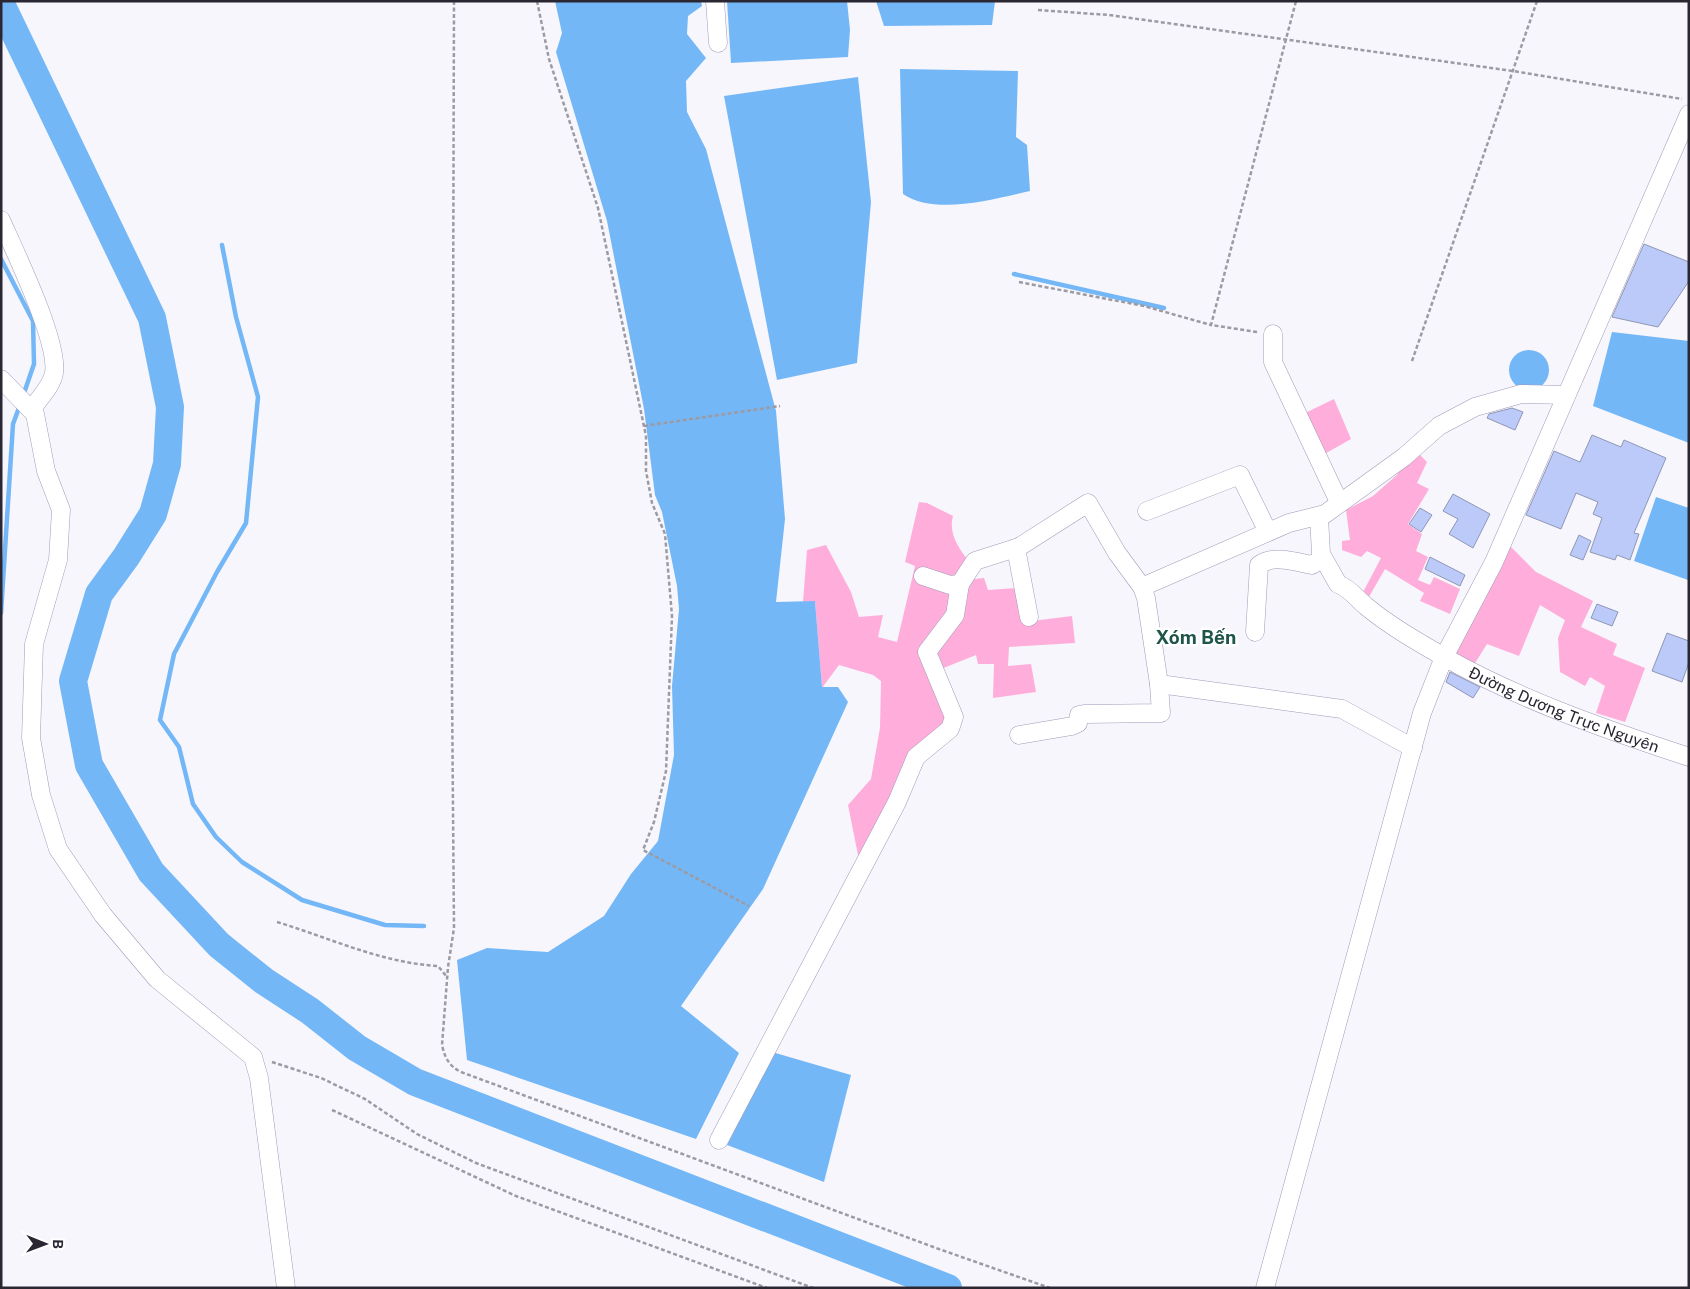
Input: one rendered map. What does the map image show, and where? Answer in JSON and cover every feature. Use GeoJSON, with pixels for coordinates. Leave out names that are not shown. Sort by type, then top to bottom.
{"type":"FeatureCollection","features":[{"type":"Feature","properties":{"kind":"street"},"geometry":{"type":"LineString","coordinates":[[715,1],[718,42]]}},
{"type":"Feature","properties":{"kind":"street"},"geometry":{"type":"LineString","coordinates":[[1266,1288],[1422,713],[1444,657],[1494,562],[1689,114]]}},
{"type":"Feature","properties":{"kind":"street"},"geometry":{"type":"LineString","coordinates":[[1,220],[49,339],[54,364],[54,374],[48,386],[14,393]]}},
{"type":"Feature","properties":{"kind":"street"},"geometry":{"type":"LineString","coordinates":[[1272,334],[1273,362],[1339,502]]}},
{"type":"Feature","properties":{"kind":"street"},"geometry":{"type":"LineString","coordinates":[[14,393],[35,414],[46,471],[61,510],[58,560],[34,644],[31,738],[41,795],[58,849],[103,916],[157,979],[253,1057],[259,1078],[286,1288]]}},
{"type":"Feature","properties":{"kind":"street"},"geometry":{"type":"LineString","coordinates":[[1142,587],[1232,546],[1289,523],[1319,517],[1404,457],[1439,426],[1475,407],[1522,394],[1539,396],[1566,395]]}},
{"type":"Feature","properties":{"kind":"street"},"geometry":{"type":"LineString","coordinates":[[1147,511],[1240,476],[1268,532]]}},
{"type":"Feature","properties":{"kind":"street"},"geometry":{"type":"LineString","coordinates":[[719,1140],[897,802],[916,757],[950,730],[954,717],[927,652],[955,615],[960,584],[975,561],[1016,548],[1088,503],[1117,553],[1142,587],[1146,598],[1159,684],[1161,713],[1084,714],[1080,715],[1078,723],[1072,726],[1019,734]]}},
{"type":"Feature","properties":{"kind":"street"},"geometry":{"type":"LineString","coordinates":[[1255,632],[1259,565],[1264,560],[1280,559],[1312,565],[1323,558],[1320,546],[1319,517]]}},
{"type":"Feature","properties":{"kind":"street"},"geometry":{"type":"LineString","coordinates":[[1016,548],[1029,617]]}},
{"type":"Feature","properties":{"kind":"street","name":"Đường Dương Trực Nguyên"},"geometry":{"type":"LineString","coordinates":[[1323,558],[1338,584],[1347,588],[1367,607],[1413,639],[1444,657],[1536,703],[1689,757]]}},
{"type":"Feature","properties":{"kind":"street"},"geometry":{"type":"LineString","coordinates":[[923,576],[950,585],[960,584]]}},
{"type":"Feature","properties":{"kind":"street"},"geometry":{"type":"LineString","coordinates":[[1159,684],[1342,710],[1413,748]]}},
{"type":"Feature","properties":{"kind":"path"},"geometry":{"type":"LineString","coordinates":[[454,1],[452,689],[454,928],[447,979],[442,1046],[448,1063],[461,1072],[936,1248],[1050,1288]]}},
{"type":"Feature","properties":{"kind":"path"},"geometry":{"type":"LineString","coordinates":[[537,1],[549,59],[598,208],[646,436],[646,471],[652,503],[665,534],[672,616],[666,771],[654,822],[643,850],[749,906]]}},
{"type":"Feature","properties":{"kind":"path"},"geometry":{"type":"LineString","coordinates":[[1211,325],[1296,1]]}},
{"type":"Feature","properties":{"kind":"path"},"geometry":{"type":"LineString","coordinates":[[1412,362],[1537,1]]}},
{"type":"Feature","properties":{"kind":"path"},"geometry":{"type":"LineString","coordinates":[[1038,10],[1109,16],[1513,71],[1689,100]]}},
{"type":"Feature","properties":{"kind":"path"},"geometry":{"type":"LineString","coordinates":[[1019,282],[1144,306],[1211,325],[1272,334]]}},
{"type":"Feature","properties":{"kind":"path"},"geometry":{"type":"LineString","coordinates":[[644,426],[780,406]]}},
{"type":"Feature","properties":{"kind":"path"},"geometry":{"type":"LineString","coordinates":[[277,922],[384,958],[404,963],[438,966],[447,979]]}},
{"type":"Feature","properties":{"kind":"path"},"geometry":{"type":"LineString","coordinates":[[253,1057],[321,1078],[365,1099],[417,1134],[476,1162],[813,1288]]}},
{"type":"Feature","properties":{"kind":"path"},"geometry":{"type":"LineString","coordinates":[[332,1110],[516,1196],[767,1288]]}},
{"type":"Feature","properties":{"kind":"shaded area"},"geometry":{"type":"Polygon","coordinates":[[[1334,399],[1351,439],[1321,456],[1301,415],[1334,399]]]}},
{"type":"Feature","properties":{"kind":"shaded area"},"geometry":{"type":"Polygon","coordinates":[[[1420,455],[1427,462],[1417,483],[1429,489],[1408,524],[1422,534],[1416,551],[1428,557],[1418,580],[1430,585],[1434,577],[1460,589],[1450,614],[1420,601],[1424,593],[1385,569],[1366,602],[1361,596],[1381,558],[1367,551],[1361,557],[1342,550],[1342,541],[1350,540],[1346,510],[1373,496],[1398,474],[1396,470],[1420,455]]]}},
{"type":"Feature","properties":{"kind":"shaded area"},"geometry":{"type":"Polygon","coordinates":[[[919,502],[927,503],[953,516],[953,535],[958,546],[969,561],[966,580],[984,578],[988,590],[1016,588],[1024,622],[1072,616],[1075,643],[1009,647],[1008,666],[1031,664],[1036,692],[993,698],[994,664],[978,664],[976,655],[931,673],[950,717],[924,745],[859,860],[848,805],[871,779],[880,728],[881,681],[873,675],[839,665],[822,688],[815,601],[803,602],[807,550],[826,545],[851,592],[859,617],[883,615],[878,637],[897,642],[915,566],[905,562],[919,502]]]}},
{"type":"Feature","properties":{"kind":"shaded area"},"geometry":{"type":"Polygon","coordinates":[[[1507,543],[1536,572],[1593,601],[1581,627],[1617,644],[1613,655],[1645,668],[1625,722],[1596,713],[1605,686],[1590,677],[1585,686],[1560,672],[1558,638],[1565,620],[1540,605],[1519,656],[1487,644],[1472,668],[1454,653],[1507,543]]]}},
{"type":"Feature","properties":{"kind":"water"},"geometry":{"type":"Polygon","coordinates":[[[555,1],[701,1],[702,6],[688,16],[687,34],[706,58],[686,81],[687,112],[706,149],[776,411],[785,519],[776,602],[815,601],[822,687],[838,687],[848,702],[763,889],[681,1006],[739,1053],[696,1139],[467,1060],[457,960],[487,948],[548,952],[604,916],[631,874],[658,841],[674,755],[672,686],[679,609],[677,586],[662,512],[655,495],[644,409],[607,221],[556,52],[562,33],[555,1]]]}},
{"type":"Feature","properties":{"kind":"water"},"geometry":{"type":"Polygon","coordinates":[[[727,1],[847,1],[850,30],[848,57],[731,63],[727,1]]]}},
{"type":"Feature","properties":{"kind":"water"},"geometry":{"type":"Polygon","coordinates":[[[876,1],[995,1],[992,25],[884,26],[876,1]]]}},
{"type":"Feature","properties":{"kind":"water"},"geometry":{"type":"Polygon","coordinates":[[[900,69],[1018,71],[1016,137],[1027,145],[1030,191],[965,204],[948,205],[916,201],[903,194],[900,69]]]}},
{"type":"Feature","properties":{"kind":"water"},"geometry":{"type":"Polygon","coordinates":[[[858,77],[871,202],[857,363],[777,380],[724,96],[858,77]]]}},
{"type":"Feature","properties":{"kind":"water"},"geometry":{"type":"Polygon","coordinates":[[[1612,332],[1689,341],[1689,443],[1593,406],[1612,332]]]}},
{"type":"Feature","properties":{"kind":"water"},"geometry":{"type":"Polygon","coordinates":[[[1529,350],[1540,353],[1546,359],[1549,370],[1546,381],[1540,387],[1529,390],[1518,387],[1512,381],[1509,370],[1512,359],[1518,353],[1529,350]]]}},
{"type":"Feature","properties":{"kind":"water"},"geometry":{"type":"Polygon","coordinates":[[[1656,497],[1689,508],[1688,580],[1634,561],[1656,497]]]}},
{"type":"Feature","properties":{"kind":"water"},"geometry":{"type":"Polygon","coordinates":[[[772,1052],[851,1075],[824,1182],[727,1145],[772,1052]]]}},
{"type":"Feature","properties":{"kind":"building"},"geometry":{"type":"Polygon","coordinates":[[[1644,244],[1689,262],[1689,281],[1658,327],[1612,317],[1644,244]]]}},
{"type":"Feature","properties":{"kind":"building"},"geometry":{"type":"Polygon","coordinates":[[[1512,408],[1523,412],[1515,430],[1487,418],[1489,414],[1512,408]]]}},
{"type":"Feature","properties":{"kind":"building"},"geometry":{"type":"Polygon","coordinates":[[[1592,435],[1621,447],[1624,440],[1666,458],[1634,533],[1639,534],[1630,560],[1617,555],[1615,560],[1590,552],[1602,518],[1593,514],[1598,502],[1576,493],[1561,529],[1526,515],[1554,451],[1580,462],[1592,435]]]}},
{"type":"Feature","properties":{"kind":"building"},"geometry":{"type":"Polygon","coordinates":[[[1453,494],[1490,514],[1473,548],[1449,534],[1458,519],[1443,511],[1453,494]]]}},
{"type":"Feature","properties":{"kind":"building"},"geometry":{"type":"Polygon","coordinates":[[[1420,508],[1432,515],[1421,532],[1409,524],[1420,508]]]}},
{"type":"Feature","properties":{"kind":"building"},"geometry":{"type":"Polygon","coordinates":[[[1579,535],[1591,541],[1583,560],[1570,555],[1579,535]]]}},
{"type":"Feature","properties":{"kind":"building"},"geometry":{"type":"Polygon","coordinates":[[[1430,557],[1465,575],[1460,586],[1425,569],[1430,557]]]}},
{"type":"Feature","properties":{"kind":"building"},"geometry":{"type":"Polygon","coordinates":[[[1597,604],[1618,612],[1612,626],[1591,618],[1597,604]]]}},
{"type":"Feature","properties":{"kind":"building"},"geometry":{"type":"Polygon","coordinates":[[[1667,633],[1689,641],[1689,662],[1682,682],[1652,671],[1667,633]]]}},
{"type":"Feature","properties":{"kind":"building"},"geometry":{"type":"Polygon","coordinates":[[[1450,672],[1480,687],[1473,698],[1446,682],[1450,672]]]}},
{"type":"Feature","properties":{"kind":"waterway"},"geometry":{"type":"LineString","coordinates":[[1,4],[152,318],[170,407],[167,464],[153,514],[126,557],[99,594],[73,681],[89,765],[151,872],[219,945],[264,981],[310,1011],[357,1048],[415,1082],[948,1288]]}},
{"type":"Feature","properties":{"kind":"waterway"},"geometry":{"type":"LineString","coordinates":[[222,245],[236,317],[258,397],[246,523],[217,572],[174,654],[160,720],[179,747],[193,804],[216,837],[242,862],[302,900],[385,925],[424,926]]}},
{"type":"Feature","properties":{"kind":"waterway"},"geometry":{"type":"LineString","coordinates":[[1,259],[33,321],[34,364],[23,396]]}},
{"type":"Feature","properties":{"kind":"waterway"},"geometry":{"type":"LineString","coordinates":[[1014,274],[1164,308]]}},
{"type":"Feature","properties":{"kind":"waterway"},"geometry":{"type":"LineString","coordinates":[[1,613],[13,424],[20,405]]}},
{"type":"Feature","properties":{"kind":"district","name":"Xóm Bến"},"geometry":{"type":"Point","coordinates":[1196,637]}}]}
